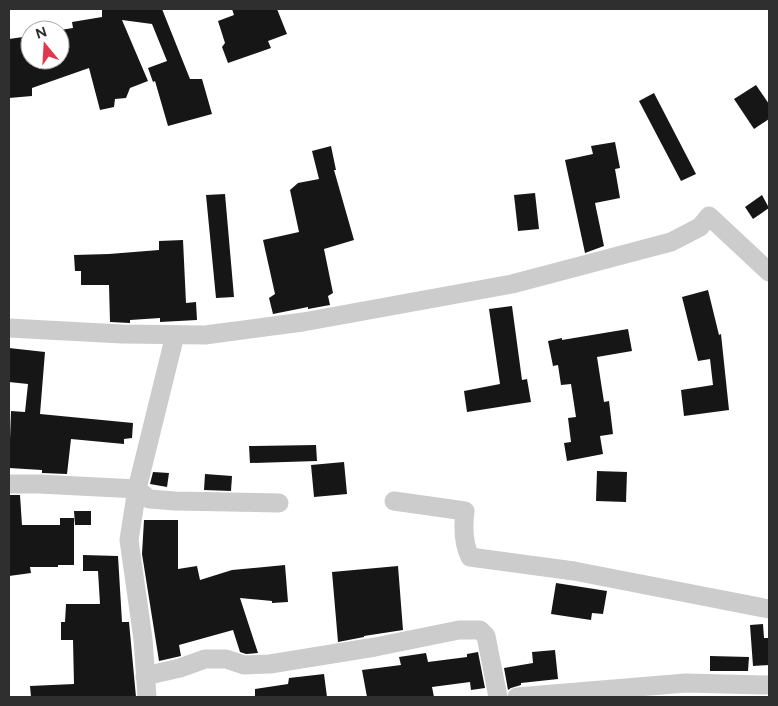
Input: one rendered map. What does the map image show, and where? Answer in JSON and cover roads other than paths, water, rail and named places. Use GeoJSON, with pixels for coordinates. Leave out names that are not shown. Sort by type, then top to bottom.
{"type":"FeatureCollection","features":[{"type":"Feature","properties":{"kind":"street"},"geometry":{"type":"LineString","coordinates":[[9,328],[205,335],[303,322],[512,284],[671,242],[700,227],[709,216],[769,272]]}},
{"type":"Feature","properties":{"kind":"street"},"geometry":{"type":"LineString","coordinates":[[147,697],[143,640],[129,540],[137,489],[175,335]]}},
{"type":"Feature","properties":{"kind":"street"},"geometry":{"type":"LineString","coordinates":[[9,484],[137,489],[149,499],[175,502],[279,503]]}},
{"type":"Feature","properties":{"kind":"street"},"geometry":{"type":"LineString","coordinates":[[394,501],[465,511],[463,524],[465,548],[470,557],[574,571],[769,609]]}},
{"type":"Feature","properties":{"kind":"street"},"geometry":{"type":"LineString","coordinates":[[146,676],[180,668],[206,659],[226,659],[244,665],[270,664],[375,647],[459,630],[480,630],[486,636],[498,697]]}},
{"type":"Feature","properties":{"kind":"street"},"geometry":{"type":"LineString","coordinates":[[518,697],[686,682],[735,691],[769,685]]}}]}
